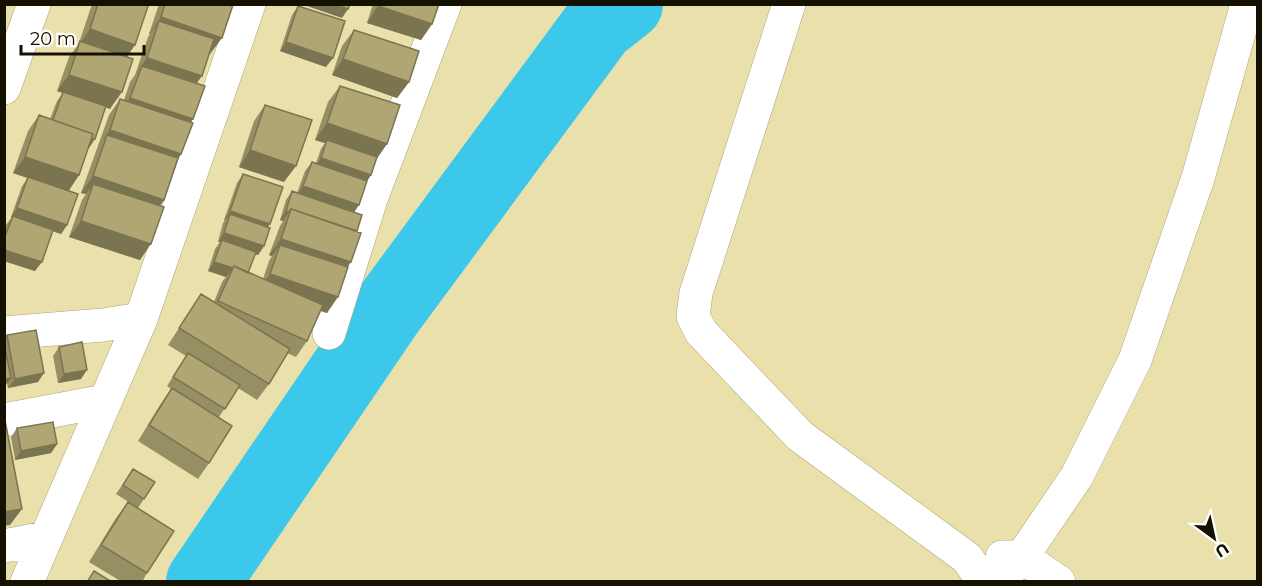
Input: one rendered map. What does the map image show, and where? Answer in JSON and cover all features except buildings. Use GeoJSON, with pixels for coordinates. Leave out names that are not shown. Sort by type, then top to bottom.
{"type":"FeatureCollection","features":[{"type":"Feature","properties":{"kind":"street"},"geometry":{"type":"LineString","coordinates":[[4,88],[34,4]]}},
{"type":"Feature","properties":{"kind":"street"},"geometry":{"type":"LineString","coordinates":[[27,582],[141,319],[249,4]]}},
{"type":"Feature","properties":{"kind":"street"},"geometry":{"type":"LineString","coordinates":[[329,333],[371,200],[445,4]]}},
{"type":"Feature","properties":{"kind":"street"},"geometry":{"type":"LineString","coordinates":[[789,4],[696,293],[693,316],[701,333],[800,436],[976,570],[1022,557],[1059,582]]}},
{"type":"Feature","properties":{"kind":"street"},"geometry":{"type":"LineString","coordinates":[[997,582],[1022,557],[1077,476],[1135,360],[1198,178],[1246,8],[1245,4]]}},
{"type":"Feature","properties":{"kind":"street"},"geometry":{"type":"LineString","coordinates":[[4,333],[103,325],[141,319]]}},
{"type":"Feature","properties":{"kind":"street"},"geometry":{"type":"LineString","coordinates":[[4,420],[105,401]]}},
{"type":"Feature","properties":{"kind":"street"},"geometry":{"type":"LineString","coordinates":[[4,546],[45,538]]}},
{"type":"Feature","properties":{"kind":"waterway"},"geometry":{"type":"LineString","coordinates":[[203,582],[386,313],[598,26],[626,4]]}}]}
